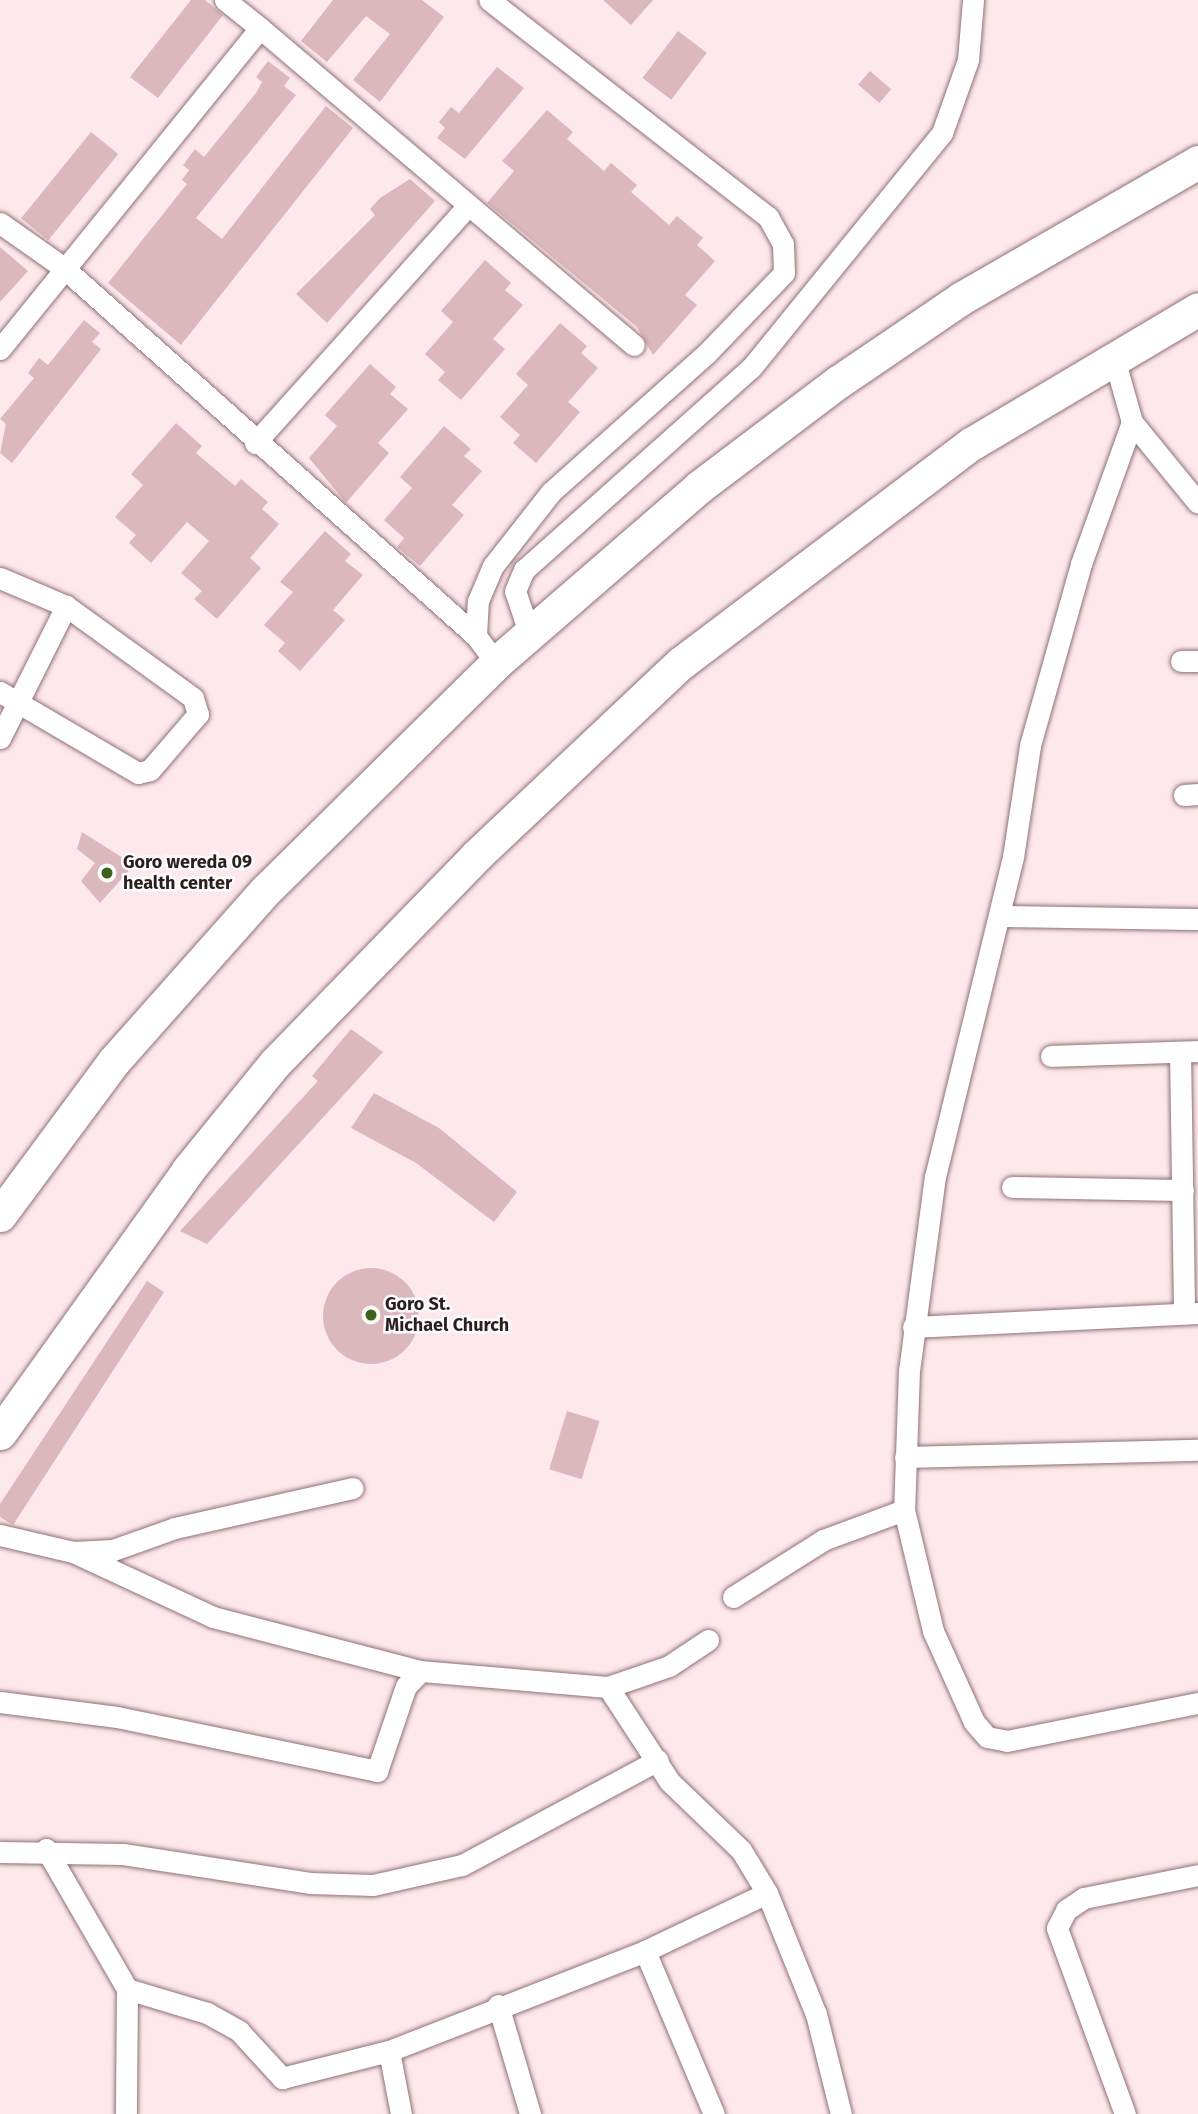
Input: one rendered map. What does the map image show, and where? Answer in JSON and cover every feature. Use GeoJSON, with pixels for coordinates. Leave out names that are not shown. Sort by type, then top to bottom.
{"type":"FeatureCollection","features":[{"type":"Feature","properties":{"kind":"highway"},"geometry":{"type":"LineString","coordinates":[[0,1215],[114,1061],[257,900],[496,663],[699,487],[960,299],[1198,162]]}},
{"type":"Feature","properties":{"kind":"highway"},"geometry":{"type":"LineString","coordinates":[[0,1433],[188,1170],[275,1063],[476,856],[681,663],[971,444],[1198,309]]}},
{"type":"Feature","properties":{"kind":"street"},"geometry":{"type":"LineString","coordinates":[[225,0],[634,345]]}},
{"type":"Feature","properties":{"kind":"street"},"geometry":{"type":"LineString","coordinates":[[476,636],[478,601],[493,566],[551,492],[706,354],[784,273],[783,244],[768,217],[489,0]]}},
{"type":"Feature","properties":{"kind":"street"},"geometry":{"type":"LineString","coordinates":[[530,635],[515,591],[524,570],[751,368],[942,133],[968,60],[973,0]]}},
{"type":"Feature","properties":{"kind":"street"},"geometry":{"type":"LineString","coordinates":[[0,349],[260,28]]}},
{"type":"Feature","properties":{"kind":"street"},"geometry":{"type":"LineString","coordinates":[[255,443],[468,206]]}},
{"type":"Feature","properties":{"kind":"street"},"geometry":{"type":"LineString","coordinates":[[0,223],[64,268],[255,443],[476,636],[496,663]]}},
{"type":"Feature","properties":{"kind":"street"},"geometry":{"type":"LineString","coordinates":[[1114,358],[1132,422],[1198,503]]}},
{"type":"Feature","properties":{"kind":"street"},"geometry":{"type":"LineString","coordinates":[[1132,422],[1081,564],[1030,746],[999,916],[935,1176],[913,1327],[904,1510],[933,1631],[974,1722],[987,1737],[1007,1741],[1198,1703]]}},
{"type":"Feature","properties":{"kind":"street"},"geometry":{"type":"LineString","coordinates":[[0,578],[66,606],[198,704],[196,722],[150,770],[138,773],[9,695]]}},
{"type":"Feature","properties":{"kind":"street"},"geometry":{"type":"LineString","coordinates":[[0,738],[9,695],[66,606]]}},
{"type":"Feature","properties":{"kind":"street"},"geometry":{"type":"LineString","coordinates":[[999,916],[1198,919]]}},
{"type":"Feature","properties":{"kind":"street"},"geometry":{"type":"LineString","coordinates":[[913,1327],[1191,1313],[1182,1190],[1189,1051],[1051,1056]]}},
{"type":"Feature","properties":{"kind":"street"},"geometry":{"type":"LineString","coordinates":[[1012,1187],[1182,1190]]}},
{"type":"Feature","properties":{"kind":"street"},"geometry":{"type":"LineString","coordinates":[[905,1457],[1198,1450]]}},
{"type":"Feature","properties":{"kind":"street"},"geometry":{"type":"LineString","coordinates":[[73,1552],[113,1550],[175,1528],[353,1488]]}},
{"type":"Feature","properties":{"kind":"street"},"geometry":{"type":"LineString","coordinates":[[733,1597],[824,1540],[904,1510]]}},
{"type":"Feature","properties":{"kind":"street"},"geometry":{"type":"LineString","coordinates":[[0,1535],[73,1552],[213,1617],[421,1671],[608,1687],[669,1666],[708,1640]]}},
{"type":"Feature","properties":{"kind":"street"},"geometry":{"type":"LineString","coordinates":[[0,1702],[117,1717],[377,1771],[406,1686],[421,1671]]}},
{"type":"Feature","properties":{"kind":"street"},"geometry":{"type":"LineString","coordinates":[[608,1687],[670,1782],[741,1850],[767,1893],[816,2014],[841,2114]]}},
{"type":"Feature","properties":{"kind":"street"},"geometry":{"type":"LineString","coordinates":[[0,1852],[46,1849],[373,1885],[462,1865],[658,1760]]}},
{"type":"Feature","properties":{"kind":"street"},"geometry":{"type":"LineString","coordinates":[[46,1849],[128,1989],[126,2114]]}},
{"type":"Feature","properties":{"kind":"street"},"geometry":{"type":"LineString","coordinates":[[1125,2114],[1057,1928],[1066,1910],[1084,1898],[1198,1875]]}},
{"type":"Feature","properties":{"kind":"street"},"geometry":{"type":"LineString","coordinates":[[128,1989],[207,2012],[239,2031],[282,2078],[389,2051],[498,2005],[645,1951],[767,1893]]}},
{"type":"Feature","properties":{"kind":"street"},"geometry":{"type":"LineString","coordinates":[[645,1951],[714,2114]]}},
{"type":"Feature","properties":{"kind":"street"},"geometry":{"type":"LineString","coordinates":[[498,2005],[530,2114]]}},
{"type":"Feature","properties":{"kind":"street"},"geometry":{"type":"LineString","coordinates":[[389,2051],[401,2114]]}},
{"type":"Feature","properties":{"kind":"building"},"geometry":{"type":"Polygon","coordinates":[[[191,0],[205,0],[223,15],[158,98],[130,77],[191,0]]]}},
{"type":"Feature","properties":{"kind":"building"},"geometry":{"type":"Polygon","coordinates":[[[333,0],[422,0],[444,17],[380,102],[353,80],[390,34],[366,16],[327,62],[301,41],[333,0]]]}},
{"type":"Feature","properties":{"kind":"building"},"geometry":{"type":"Polygon","coordinates":[[[603,0],[653,0],[631,25],[603,0]]]}},
{"type":"Feature","properties":{"kind":"building"},"geometry":{"type":"Polygon","coordinates":[[[678,31],[707,53],[671,100],[642,78],[678,31]]]}},
{"type":"Feature","properties":{"kind":"building"},"geometry":{"type":"Polygon","coordinates":[[[268,61],[290,78],[284,86],[296,95],[196,218],[222,239],[326,106],[353,128],[181,345],[108,283],[187,184],[182,180],[189,170],[183,165],[195,149],[204,157],[256,93],[262,82],[256,77],[268,61]]]}},
{"type":"Feature","properties":{"kind":"building"},"geometry":{"type":"Polygon","coordinates":[[[497,67],[524,88],[465,159],[437,138],[445,128],[439,122],[451,107],[459,113],[497,67]]]}},
{"type":"Feature","properties":{"kind":"building"},"geometry":{"type":"Polygon","coordinates":[[[870,71],[891,89],[879,103],[858,85],[870,71]]]}},
{"type":"Feature","properties":{"kind":"building"},"geometry":{"type":"Polygon","coordinates":[[[547,110],[573,132],[567,139],[604,171],[611,163],[637,185],[631,192],[669,225],[677,216],[703,238],[697,245],[715,261],[685,295],[697,305],[653,355],[637,327],[487,203],[514,171],[502,161],[547,110]]]}},
{"type":"Feature","properties":{"kind":"building"},"geometry":{"type":"Polygon","coordinates":[[[91,132],[118,154],[48,240],[21,218],[91,132]]]}},
{"type":"Feature","properties":{"kind":"building"},"geometry":{"type":"Polygon","coordinates":[[[410,179],[435,201],[327,323],[296,294],[375,215],[370,209],[380,198],[410,179]]]}},
{"type":"Feature","properties":{"kind":"building"},"geometry":{"type":"Polygon","coordinates":[[[0,247],[28,271],[0,302],[0,247]]]}},
{"type":"Feature","properties":{"kind":"building"},"geometry":{"type":"Polygon","coordinates":[[[485,260],[511,283],[505,290],[523,305],[493,339],[505,349],[461,400],[438,380],[445,372],[425,354],[453,322],[441,311],[485,260]]]}},
{"type":"Feature","properties":{"kind":"building"},"geometry":{"type":"Polygon","coordinates":[[[84,320],[100,333],[92,342],[101,349],[12,463],[0,453],[6,424],[0,419],[34,378],[28,373],[39,358],[48,365],[84,320]]]}},
{"type":"Feature","properties":{"kind":"building"},"geometry":{"type":"Polygon","coordinates":[[[560,323],[587,346],[581,353],[598,368],[568,402],[580,412],[536,463],[513,443],[520,435],[500,417],[528,385],[516,374],[560,323]]]}},
{"type":"Feature","properties":{"kind":"building"},"geometry":{"type":"Polygon","coordinates":[[[370,364],[396,387],[390,394],[408,409],[378,443],[389,453],[346,503],[309,458],[337,426],[325,415],[370,364]]]}},
{"type":"Feature","properties":{"kind":"building"},"geometry":{"type":"Polygon","coordinates":[[[176,423],[202,446],[196,453],[235,486],[241,479],[268,502],[262,509],[279,524],[250,558],[261,568],[217,619],[194,599],[202,591],[181,573],[209,541],[187,522],[151,563],[129,543],[136,535],[115,517],[143,485],[131,474],[176,423]]]}},
{"type":"Feature","properties":{"kind":"building"},"geometry":{"type":"Polygon","coordinates":[[[444,426],[471,449],[464,456],[482,471],[452,505],[464,515],[420,566],[397,547],[404,538],[384,520],[412,488],[400,477],[444,426]]]}},
{"type":"Feature","properties":{"kind":"building"},"geometry":{"type":"Polygon","coordinates":[[[325,531],[351,554],[345,561],[363,575],[333,610],[345,620],[300,671],[278,651],[285,643],[264,625],[293,592],[280,582],[325,531]]]}},
{"type":"Feature","properties":{"kind":"building","name":"Goro wereda 09 health center"},"geometry":{"type":"Polygon","coordinates":[[[82,832],[134,865],[100,903],[81,881],[95,863],[77,849],[82,832]]]}},
{"type":"Feature","properties":{"kind":"building"},"geometry":{"type":"Polygon","coordinates":[[[351,1029],[383,1052],[207,1244],[180,1231],[318,1081],[312,1076],[351,1029]]]}},
{"type":"Feature","properties":{"kind":"building"},"geometry":{"type":"Polygon","coordinates":[[[374,1093],[439,1128],[517,1192],[494,1222],[416,1163],[351,1128],[374,1093]]]}},
{"type":"Feature","properties":{"kind":"building","name":"Goro St. Michael Church"},"geometry":{"type":"Polygon","coordinates":[[[371,1268],[389,1272],[405,1282],[415,1298],[419,1316],[415,1334],[405,1350],[389,1360],[371,1364],[353,1360],[337,1350],[327,1334],[323,1316],[327,1298],[337,1282],[353,1272],[371,1268]]]}},
{"type":"Feature","properties":{"kind":"building"},"geometry":{"type":"Polygon","coordinates":[[[147,1281],[164,1292],[13,1525],[0,1517],[0,1504],[147,1281]]]}},
{"type":"Feature","properties":{"kind":"building"},"geometry":{"type":"Polygon","coordinates":[[[567,1411],[600,1421],[582,1479],[549,1469],[567,1411]]]}},
{"type":"Feature","properties":{"kind":"place","name":"Goro wereda 09 health center"},"geometry":{"type":"Point","coordinates":[107,873]}},
{"type":"Feature","properties":{"kind":"place","name":"Goro St. Michael Church"},"geometry":{"type":"Point","coordinates":[371,1315]}}]}
